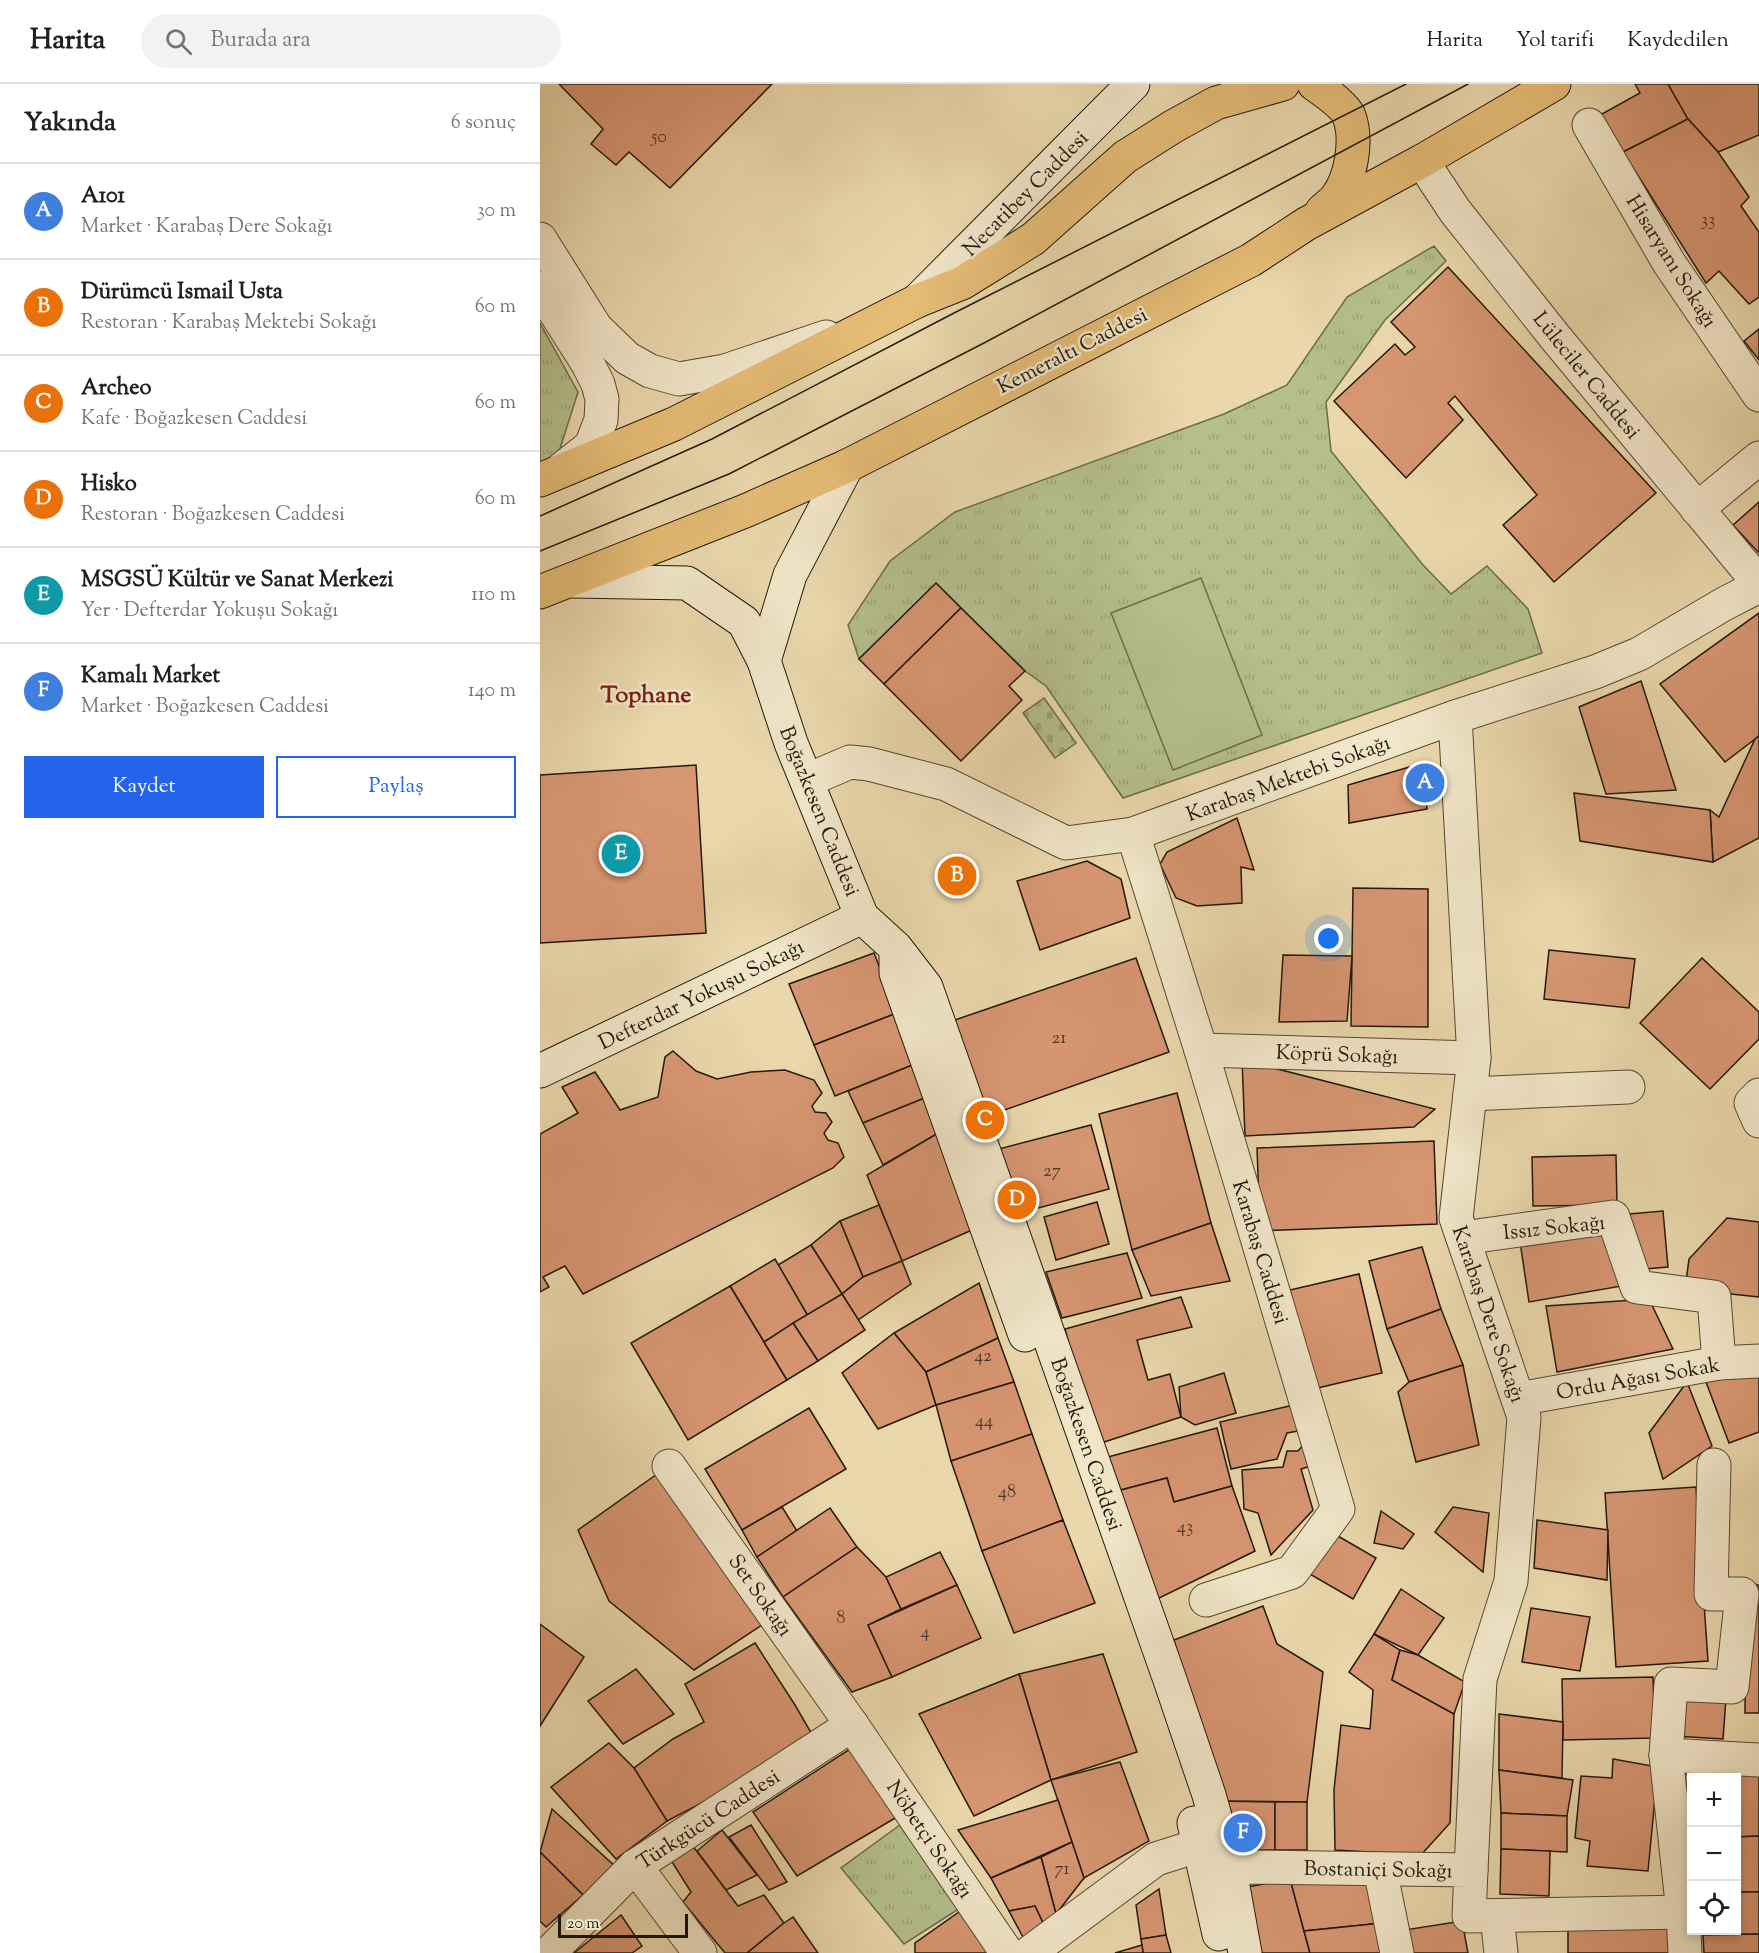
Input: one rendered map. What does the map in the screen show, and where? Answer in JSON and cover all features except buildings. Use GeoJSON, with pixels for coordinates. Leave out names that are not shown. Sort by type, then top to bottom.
{"type":"FeatureCollection","features":[{"type":"Feature","properties":{"kind":"main road"},"geometry":{"type":"LineString","coordinates":[[547,478],[675,424],[917,302],[962,283],[1033,239],[1125,157],[1174,126],[1216,103],[1283,84]]}},
{"type":"Feature","properties":{"kind":"main road"},"geometry":{"type":"LineString","coordinates":[[1306,224],[1335,199],[1346,183],[1353,146],[1349,115],[1329,94],[1314,84]]}},
{"type":"Feature","properties":{"kind":"main road","name":"Kemeraltı Caddesi"},"geometry":{"type":"LineString","coordinates":[[540,592],[573,581],[745,511],[847,466],[1251,260],[1306,224],[1422,161],[1554,84]]}},
{"type":"Feature","properties":{"kind":"street","name":"Necatibey Caddesi"},"geometry":{"type":"LineString","coordinates":[[917,302],[1133,84]]}},
{"type":"Feature","properties":{"kind":"street","name":"Hisaryanı Sokağı"},"geometry":{"type":"LineString","coordinates":[[1589,125],[1669,263],[1759,395]]}},
{"type":"Feature","properties":{"kind":"street","name":"Lüleciler Caddesi"},"geometry":{"type":"LineString","coordinates":[[1422,161],[1455,211],[1759,585]]}},
{"type":"Feature","properties":{"kind":"street"},"geometry":{"type":"LineString","coordinates":[[540,239],[596,328],[627,358],[650,370],[679,379],[725,371],[838,334],[917,302]]}},
{"type":"Feature","properties":{"kind":"street"},"geometry":{"type":"LineString","coordinates":[[540,288],[588,364],[598,384],[602,399],[601,420],[591,446],[547,478]]}},
{"type":"Feature","properties":{"kind":"street"},"geometry":{"type":"LineString","coordinates":[[1697,509],[1759,458]]}},
{"type":"Feature","properties":{"kind":"street"},"geometry":{"type":"LineString","coordinates":[[764,661],[790,575],[847,466]]}},
{"type":"Feature","properties":{"kind":"street","name":"Boğazkesen Caddesi"},"geometry":{"type":"LineString","coordinates":[[573,581],[687,584],[744,622],[764,661],[791,743],[862,917],[897,948],[896,973],[1110,1569],[1174,1758],[1214,1857],[1245,1953]]}},
{"type":"Feature","properties":{"kind":"street","name":"Karabaş Mektebi Sokağı"},"geometry":{"type":"LineString","coordinates":[[808,780],[850,762],[869,764],[946,784],[1066,843],[1134,834],[1455,717],[1595,672],[1639,654],[1759,585]]}},
{"type":"Feature","properties":{"kind":"street","name":"Karabaş Dere Sokağı"},"geometry":{"type":"LineString","coordinates":[[1455,717],[1474,1058],[1456,1218],[1524,1417],[1511,1581],[1480,1679],[1471,1870]]}},
{"type":"Feature","properties":{"kind":"street","name":"Karabaş Caddesi"},"geometry":{"type":"LineString","coordinates":[[1134,834],[1338,1509],[1292,1572],[1206,1600]]}},
{"type":"Feature","properties":{"kind":"street","name":"Defterdar Yokuşu Sokağı"},"geometry":{"type":"LineString","coordinates":[[540,1071],[862,917]]}},
{"type":"Feature","properties":{"kind":"street","name":"Köprü Sokağı"},"geometry":{"type":"LineString","coordinates":[[1201,1050],[1474,1058]]}},
{"type":"Feature","properties":{"kind":"street"},"geometry":{"type":"LineString","coordinates":[[1470,1094],[1628,1087]]}},
{"type":"Feature","properties":{"kind":"street"},"geometry":{"type":"LineString","coordinates":[[1759,1095],[1751,1103],[1759,1121]]}},
{"type":"Feature","properties":{"kind":"street","name":"Issız Sokağı"},"geometry":{"type":"LineString","coordinates":[[1463,1238],[1613,1217],[1637,1287],[1713,1297],[1719,1363]]}},
{"type":"Feature","properties":{"kind":"street","name":"Ordu Ağası Sokak"},"geometry":{"type":"LineString","coordinates":[[1518,1400],[1719,1363],[1759,1360]]}},
{"type":"Feature","properties":{"kind":"street"},"geometry":{"type":"LineString","coordinates":[[1685,1953],[1683,1912],[1666,1755],[1671,1684],[1732,1687],[1742,1593],[1712,1594],[1714,1465]]}},
{"type":"Feature","properties":{"kind":"street","name":"Set Sokağı"},"geometry":{"type":"LineString","coordinates":[[669,1466],[852,1725]]}},
{"type":"Feature","properties":{"kind":"street","name":"Türkgücü Caddesi"},"geometry":{"type":"LineString","coordinates":[[549,1953],[635,1866],[852,1725]]}},
{"type":"Feature","properties":{"kind":"street","name":"Nöbetçi Sokağı"},"geometry":{"type":"LineString","coordinates":[[852,1725],[1007,1953]]}},
{"type":"Feature","properties":{"kind":"street"},"geometry":{"type":"LineString","coordinates":[[1666,1755],[1759,1760]]}},
{"type":"Feature","properties":{"kind":"street","name":"Boğazkesen Caddesi"},"geometry":{"type":"LineString","coordinates":[[1214,1857],[1222,1953]]}},
{"type":"Feature","properties":{"kind":"street","name":"Bostaniçi Sokağı"},"geometry":{"type":"LineString","coordinates":[[1029,1953],[1156,1859],[1214,1857],[1252,1867],[1471,1870],[1469,1916],[1683,1912]]}},
{"type":"Feature","properties":{"kind":"street"},"geometry":{"type":"LineString","coordinates":[[635,1866],[700,1953]]}},
{"type":"Feature","properties":{"kind":"street"},"geometry":{"type":"LineString","coordinates":[[1380,1869],[1397,1953]]}},
{"type":"Feature","properties":{"kind":"street"},"geometry":{"type":"LineString","coordinates":[[1497,1916],[1501,1953]]}},
{"type":"Feature","properties":{"kind":"green space"},"geometry":{"type":"Polygon","coordinates":[[[1434,246],[1446,261],[1385,320],[1326,402],[1331,451],[1423,565],[1451,594],[1487,566],[1528,609],[1542,653],[1123,798],[1046,686],[1025,671],[936,583],[859,659],[848,625],[890,561],[955,512],[1224,414],[1287,385],[1347,297],[1434,246]]]}},
{"type":"Feature","properties":{"kind":"green space"},"geometry":{"type":"Polygon","coordinates":[[[540,323],[578,392],[557,458],[540,465],[540,323]]]}},
{"type":"Feature","properties":{"kind":"green space"},"geometry":{"type":"Polygon","coordinates":[[[1201,578],[1262,735],[1173,770],[1111,613],[1201,578]]]}},
{"type":"Feature","properties":{"kind":"green space"},"geometry":{"type":"Polygon","coordinates":[[[1044,698],[1076,743],[1055,758],[1023,713],[1044,698]]]}},
{"type":"Feature","properties":{"kind":"green space"},"geometry":{"type":"Polygon","coordinates":[[[904,1822],[965,1905],[904,1944],[841,1868],[904,1822]]]}},
{"type":"Feature","properties":{"kind":"tram line"},"geometry":{"type":"LineString","coordinates":[[540,516],[712,439],[956,312],[1406,84]]}},
{"type":"Feature","properties":{"kind":"tram line"},"geometry":{"type":"LineString","coordinates":[[540,551],[729,474],[984,343],[1468,84]]}},
{"type":"Feature","properties":{"kind":"place","name":"A101"},"geometry":{"type":"Point","coordinates":[1425,783]}},
{"type":"Feature","properties":{"kind":"place","name":"MSGSÜ Kültür ve Sanat Merkezi"},"geometry":{"type":"Point","coordinates":[621,854]}},
{"type":"Feature","properties":{"kind":"place","name":"Dürümcü Ismail Usta"},"geometry":{"type":"Point","coordinates":[957,876]}},
{"type":"Feature","properties":{"kind":"place","name":"Archeo"},"geometry":{"type":"Point","coordinates":[985,1120]}},
{"type":"Feature","properties":{"kind":"place","name":"Hisko"},"geometry":{"type":"Point","coordinates":[1017,1200]}},
{"type":"Feature","properties":{"kind":"place","name":"Kamalı Market"},"geometry":{"type":"Point","coordinates":[1243,1833]}},
{"type":"Feature","properties":{"kind":"district","name":"Tophane"},"geometry":{"type":"Point","coordinates":[646,694]}}]}
